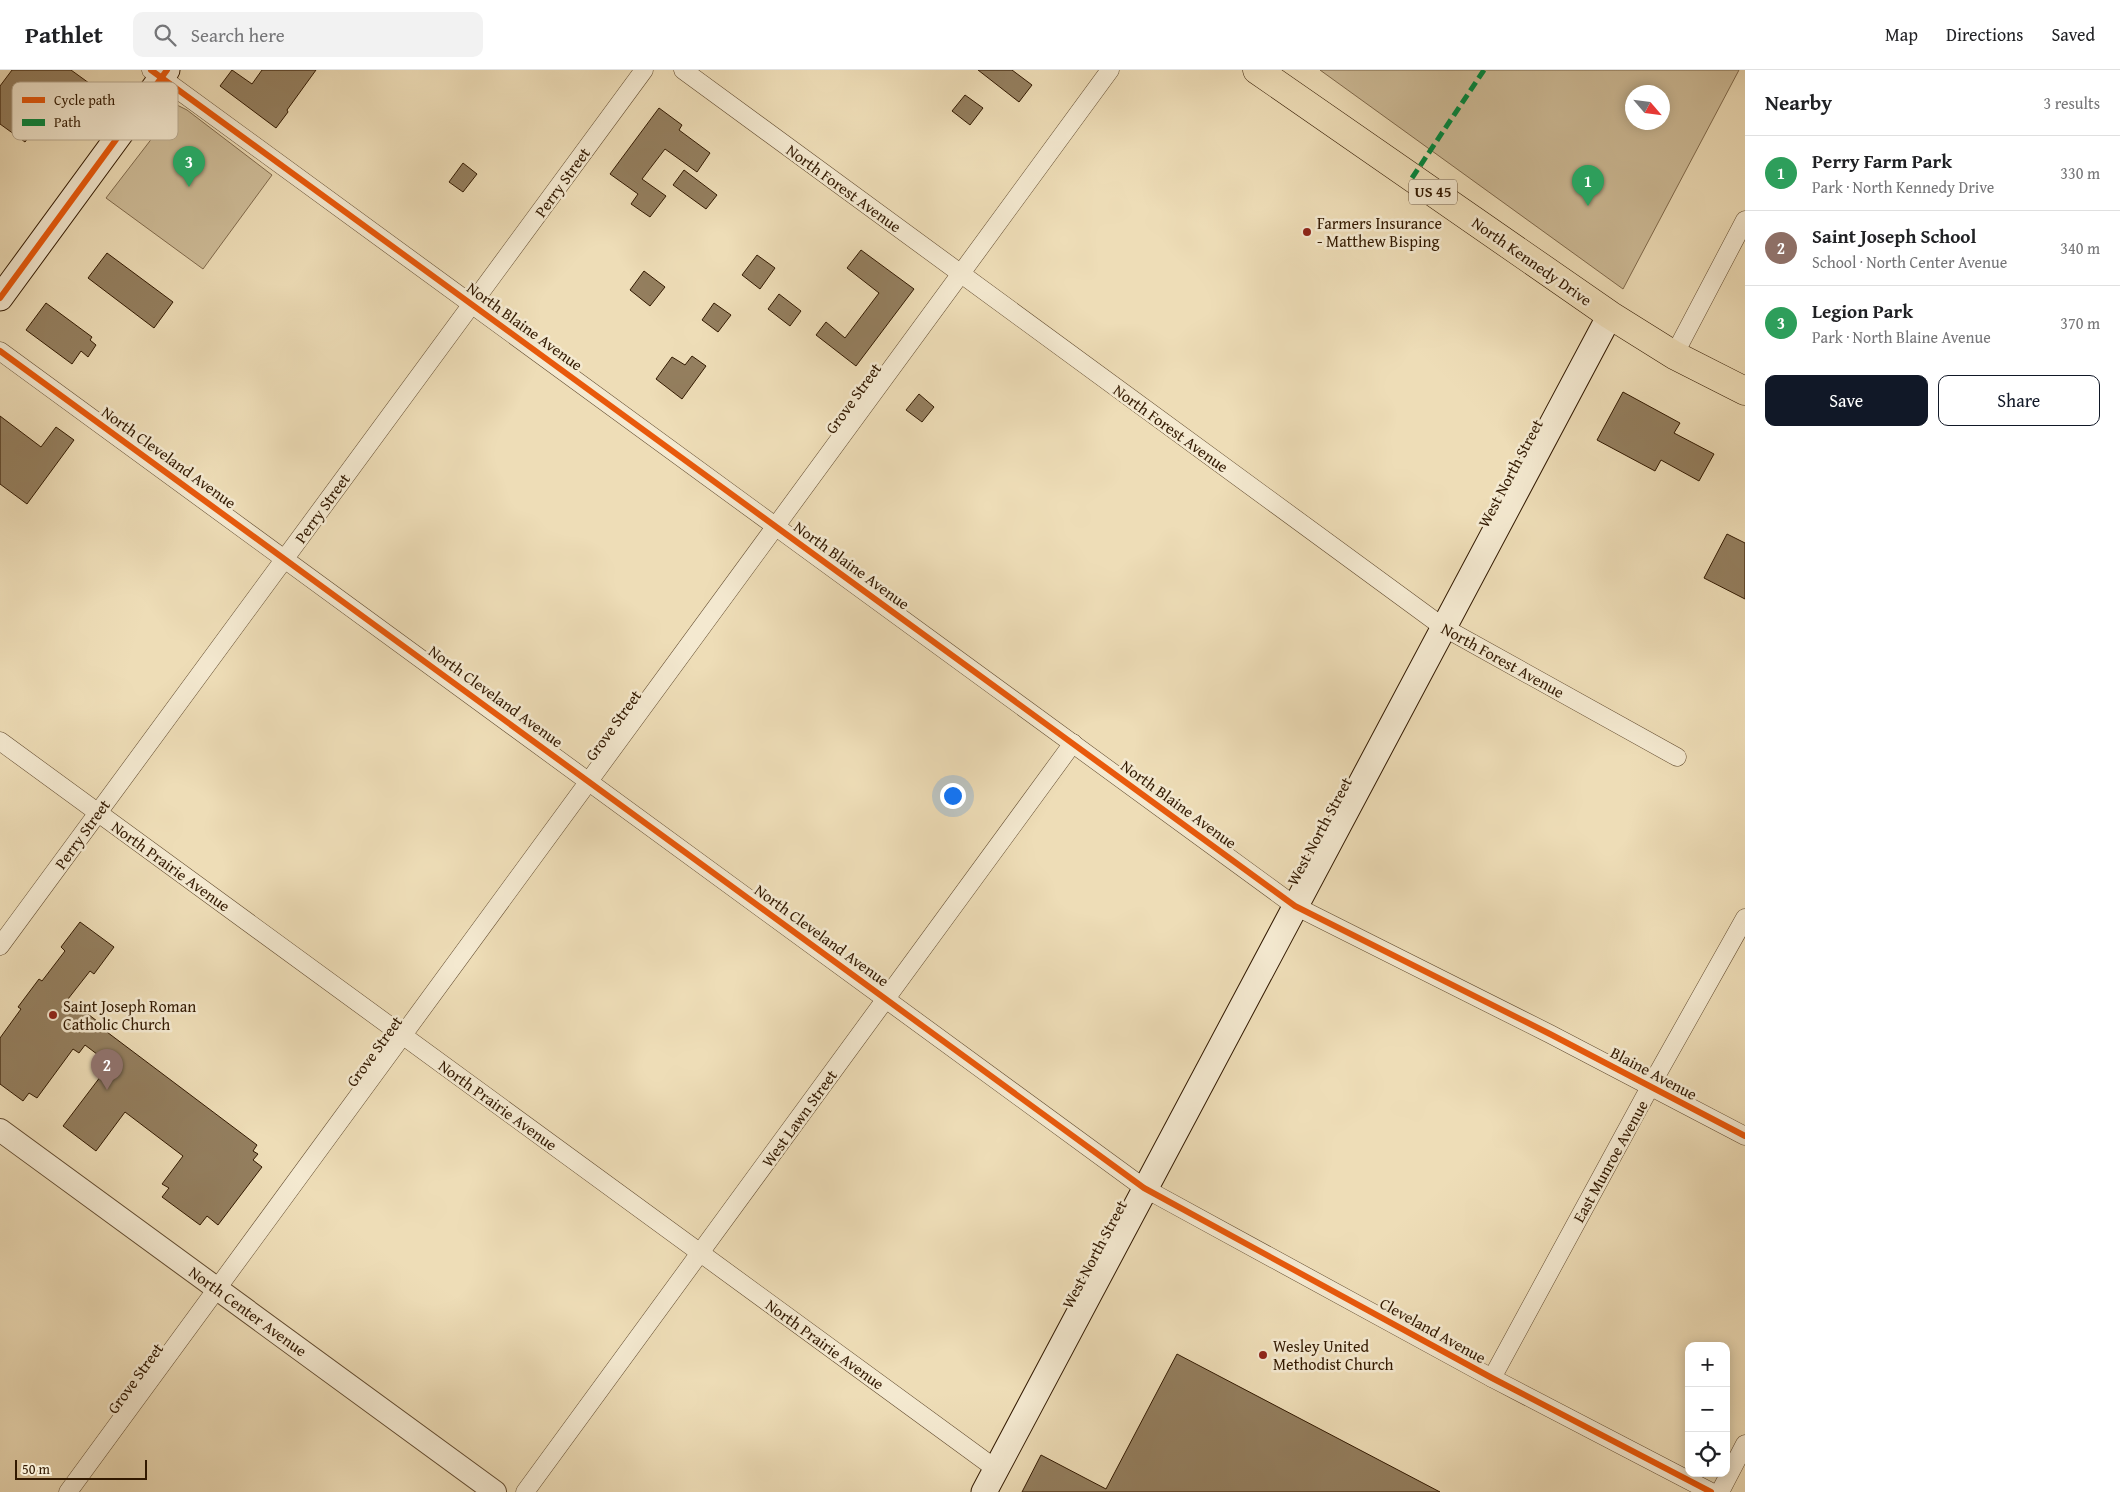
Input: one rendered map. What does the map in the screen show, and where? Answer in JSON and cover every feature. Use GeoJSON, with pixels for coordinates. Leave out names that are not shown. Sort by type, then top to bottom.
{"type":"FeatureCollection","features":[{"type":"Feature","properties":{"kind":"main road","name":"North Kennedy Drive"},"geometry":{"type":"LineString","coordinates":[[1257,70],[1610,315]]}},
{"type":"Feature","properties":{"kind":"main road"},"geometry":{"type":"LineString","coordinates":[[0,298],[112,140]]}},
{"type":"Feature","properties":{"kind":"main road","name":"US 45"},"geometry":{"type":"LineString","coordinates":[[1610,315],[1674,355],[1745,391]]}},
{"type":"Feature","properties":{"kind":"main road","name":"West North Street"},"geometry":{"type":"LineString","coordinates":[[984,1492],[1610,315]]}},
{"type":"Feature","properties":{"kind":"street","name":"Perry Street"},"geometry":{"type":"LineString","coordinates":[[0,946],[644,70]]}},
{"type":"Feature","properties":{"kind":"street","name":"North Forest Avenue"},"geometry":{"type":"LineString","coordinates":[[683,70],[1443,627],[1677,757]]}},
{"type":"Feature","properties":{"kind":"street","name":"Grove Street"},"geometry":{"type":"LineString","coordinates":[[68,1492],[1110,70]]}},
{"type":"Feature","properties":{"kind":"street","name":"North Blaine Avenue"},"geometry":{"type":"LineString","coordinates":[[160,72],[173,82]]}},
{"type":"Feature","properties":{"kind":"street","name":"North Blaine Avenue"},"geometry":{"type":"LineString","coordinates":[[178,85],[472,304],[1295,906],[1550,1034]]}},
{"type":"Feature","properties":{"kind":"street"},"geometry":{"type":"LineString","coordinates":[[1674,355],[1745,220]]}},
{"type":"Feature","properties":{"kind":"street","name":"North Cleveland Avenue"},"geometry":{"type":"LineString","coordinates":[[0,350],[1144,1188]]}},
{"type":"Feature","properties":{"kind":"street","name":"North Prairie Avenue"},"geometry":{"type":"LineString","coordinates":[[0,741],[996,1469]]}},
{"type":"Feature","properties":{"kind":"street","name":"West Lawn Street"},"geometry":{"type":"LineString","coordinates":[[525,1492],[1073,743]]}},
{"type":"Feature","properties":{"kind":"street","name":"East Munroe Avenue"},"geometry":{"type":"LineString","coordinates":[[1492,1378],[1650,1087],[1745,918]]}},
{"type":"Feature","properties":{"kind":"street","name":"Blaine Avenue"},"geometry":{"type":"LineString","coordinates":[[1550,1034],[1745,1136]]}},
{"type":"Feature","properties":{"kind":"street","name":"North Center Avenue"},"geometry":{"type":"LineString","coordinates":[[0,1130],[495,1492]]}},
{"type":"Feature","properties":{"kind":"street","name":"Cleveland Avenue"},"geometry":{"type":"LineString","coordinates":[[1144,1188],[1492,1378],[1711,1492]]}},
{"type":"Feature","properties":{"kind":"street"},"geometry":{"type":"LineString","coordinates":[[1720,1492],[1745,1444]]}},
{"type":"Feature","properties":{"kind":"shaded area"},"geometry":{"type":"Polygon","coordinates":[[[1320,70],[1739,70],[1623,289],[1320,70]]]}},
{"type":"Feature","properties":{"kind":"shaded area"},"geometry":{"type":"Polygon","coordinates":[[[178,106],[187,110],[272,175],[203,269],[106,198],[151,140],[178,140],[178,106]]]}},
{"type":"Feature","properties":{"kind":"building"},"geometry":{"type":"Polygon","coordinates":[[[12,70],[71,70],[88,82],[12,82],[12,133],[0,124],[0,86],[12,70]]]}},
{"type":"Feature","properties":{"kind":"building"},"geometry":{"type":"Polygon","coordinates":[[[232,70],[252,84],[262,70],[316,70],[276,128],[220,86],[232,70]]]}},
{"type":"Feature","properties":{"kind":"building"},"geometry":{"type":"Polygon","coordinates":[[[978,70],[1012,70],[1032,85],[1019,102],[978,70]]]}},
{"type":"Feature","properties":{"kind":"building"},"geometry":{"type":"Polygon","coordinates":[[[965,95],[983,108],[970,125],[952,111],[965,95]]]}},
{"type":"Feature","properties":{"kind":"building"},"geometry":{"type":"Polygon","coordinates":[[[659,108],[682,125],[679,130],[710,153],[697,172],[665,149],[642,179],[666,196],[650,217],[631,204],[638,194],[610,174],[659,108]]]}},
{"type":"Feature","properties":{"kind":"building"},"geometry":{"type":"Polygon","coordinates":[[[463,163],[477,174],[463,192],[449,182],[463,163]]]}},
{"type":"Feature","properties":{"kind":"building"},"geometry":{"type":"Polygon","coordinates":[[[684,170],[717,195],[706,209],[673,185],[684,170]]]}},
{"type":"Feature","properties":{"kind":"building"},"geometry":{"type":"Polygon","coordinates":[[[861,250],[914,289],[856,366],[816,335],[826,322],[845,338],[879,293],[847,268],[861,250]]]}},
{"type":"Feature","properties":{"kind":"building"},"geometry":{"type":"Polygon","coordinates":[[[107,253],[173,302],[154,328],[88,278],[107,253]]]}},
{"type":"Feature","properties":{"kind":"building"},"geometry":{"type":"Polygon","coordinates":[[[757,255],[775,268],[760,289],[742,275],[757,255]]]}},
{"type":"Feature","properties":{"kind":"building"},"geometry":{"type":"Polygon","coordinates":[[[644,271],[665,287],[650,306],[630,290],[644,271]]]}},
{"type":"Feature","properties":{"kind":"building"},"geometry":{"type":"Polygon","coordinates":[[[779,294],[801,311],[790,326],[768,309],[779,294]]]}},
{"type":"Feature","properties":{"kind":"building"},"geometry":{"type":"Polygon","coordinates":[[[46,303],[92,337],[90,340],[96,345],[88,357],[81,351],[72,364],[26,330],[46,303]]]}},
{"type":"Feature","properties":{"kind":"building"},"geometry":{"type":"Polygon","coordinates":[[[714,303],[731,315],[718,332],[702,320],[714,303]]]}},
{"type":"Feature","properties":{"kind":"building"},"geometry":{"type":"Polygon","coordinates":[[[692,356],[706,366],[682,399],[656,379],[672,357],[685,365],[692,356]]]}},
{"type":"Feature","properties":{"kind":"building"},"geometry":{"type":"Polygon","coordinates":[[[1623,392],[1680,423],[1674,433],[1714,454],[1699,481],[1661,460],[1655,471],[1597,440],[1623,392]]]}},
{"type":"Feature","properties":{"kind":"building"},"geometry":{"type":"Polygon","coordinates":[[[919,394],[934,407],[922,422],[906,410],[919,394]]]}},
{"type":"Feature","properties":{"kind":"building"},"geometry":{"type":"Polygon","coordinates":[[[0,416],[41,447],[56,427],[74,440],[27,504],[0,484],[0,416]]]}},
{"type":"Feature","properties":{"kind":"building"},"geometry":{"type":"Polygon","coordinates":[[[1727,534],[1745,543],[1745,599],[1704,578],[1727,534]]]}},
{"type":"Feature","properties":{"kind":"building"},"geometry":{"type":"Polygon","coordinates":[[[80,922],[114,947],[94,974],[90,971],[68,999],[97,1021],[95,1023],[257,1145],[253,1151],[258,1154],[253,1160],[262,1167],[218,1225],[207,1216],[200,1225],[162,1197],[169,1188],[162,1184],[183,1156],[125,1112],[96,1151],[63,1126],[110,1064],[85,1045],[79,1053],[73,1049],[37,1098],[29,1093],[23,1101],[0,1084],[0,1038],[21,1009],[18,1007],[39,979],[42,981],[65,951],[61,947],[80,922]]]}},
{"type":"Feature","properties":{"kind":"building"},"geometry":{"type":"Polygon","coordinates":[[[1177,1354],[1440,1492],[1022,1492],[1041,1455],[1106,1489],[1177,1354]]]}},
{"type":"Feature","properties":{"kind":"marked path"},"geometry":{"type":"LineString","coordinates":[[1412,178],[1484,70]]}},
{"type":"Feature","properties":{"kind":"cycle path"},"geometry":{"type":"LineString","coordinates":[[151,70],[167,82]]}},
{"type":"Feature","properties":{"kind":"cycle path"},"geometry":{"type":"LineString","coordinates":[[158,82],[167,70]]}},
{"type":"Feature","properties":{"kind":"cycle path"},"geometry":{"type":"LineString","coordinates":[[178,90],[1295,906],[1550,1034],[1745,1136]]}},
{"type":"Feature","properties":{"kind":"cycle path"},"geometry":{"type":"LineString","coordinates":[[0,298],[116,140]]}},
{"type":"Feature","properties":{"kind":"cycle path"},"geometry":{"type":"LineString","coordinates":[[0,351],[1144,1188],[1492,1378],[1711,1492]]}},
{"type":"Feature","properties":{"kind":"place","name":"Legion Park"},"geometry":{"type":"Point","coordinates":[189,187]}},
{"type":"Feature","properties":{"kind":"place","name":"Perry Farm Park"},"geometry":{"type":"Point","coordinates":[1588,206]}},
{"type":"Feature","properties":{"kind":"place","name":"Farmers Insurance - Matthew Bisping"},"geometry":{"type":"Point","coordinates":[1307,232]}},
{"type":"Feature","properties":{"kind":"place","name":"Saint Joseph Roman Catholic Church"},"geometry":{"type":"Point","coordinates":[53,1015]}},
{"type":"Feature","properties":{"kind":"place","name":"Saint Joseph School"},"geometry":{"type":"Point","coordinates":[107,1090]}},
{"type":"Feature","properties":{"kind":"place","name":"Wesley United Methodist Church"},"geometry":{"type":"Point","coordinates":[1263,1355]}}]}
